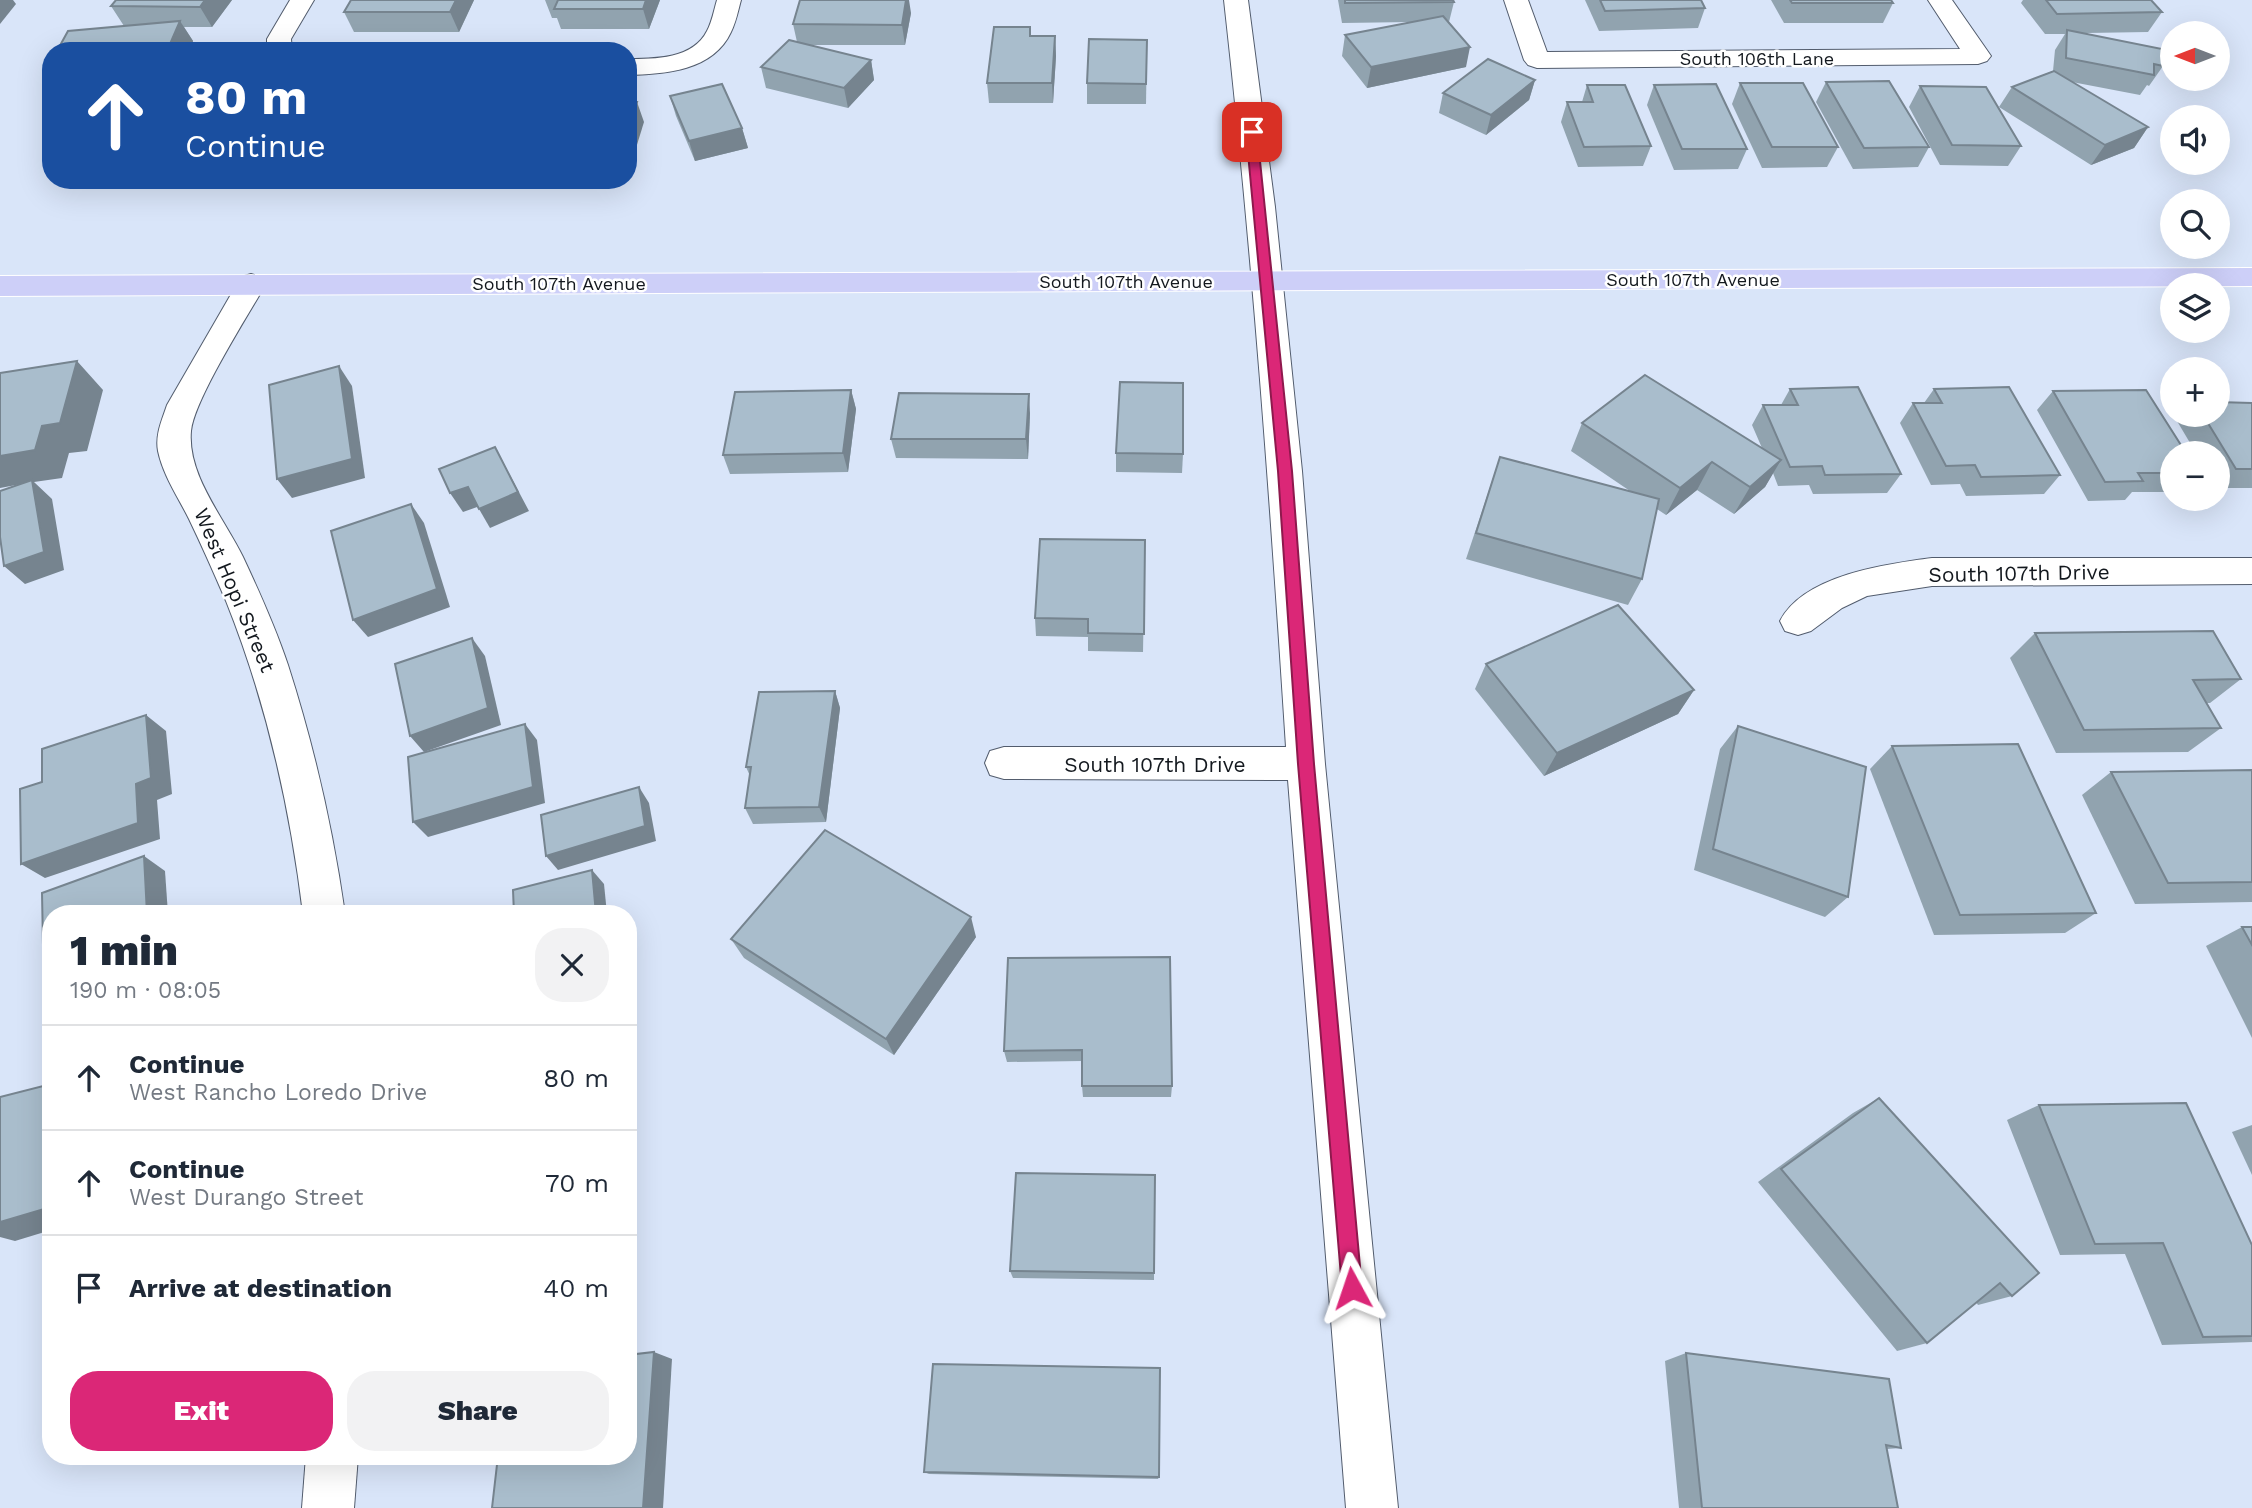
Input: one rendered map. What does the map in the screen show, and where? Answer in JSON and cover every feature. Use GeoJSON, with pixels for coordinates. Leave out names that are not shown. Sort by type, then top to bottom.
{"type":"FeatureCollection","features":[{"type":"Feature","properties":{"kind":"main road","name":"South 107th Avenue"},"geometry":{"type":"LineString","coordinates":[[2,288],[251,284],[2252,276]]}},
{"type":"Feature","properties":{"kind":"street"},"geometry":{"type":"LineString","coordinates":[[279,42],[302,0]]}},
{"type":"Feature","properties":{"kind":"street"},"geometry":{"type":"LineString","coordinates":[[637,66],[674,63],[694,57],[708,48],[716,38],[729,0]]}},
{"type":"Feature","properties":{"kind":"street"},"geometry":{"type":"LineString","coordinates":[[1236,0],[1285,471],[1306,764],[1372,1508]]}},
{"type":"Feature","properties":{"kind":"street","name":"South 106th Lane"},"geometry":{"type":"LineString","coordinates":[[1516,0],[1537,60],[1978,56],[1940,0]]}},
{"type":"Feature","properties":{"kind":"street","name":"West Hopi Street"},"geometry":{"type":"LineString","coordinates":[[251,284],[183,405],[175,427],[174,449],[181,471],[226,558],[269,663],[301,780],[315,845],[323,905]]}},
{"type":"Feature","properties":{"kind":"street","name":"South 107th Drive"},"geometry":{"type":"LineString","coordinates":[[1798,621],[1821,600],[1853,586],[1891,576],[1932,572],[2246,580]]}},
{"type":"Feature","properties":{"kind":"street","name":"South 107th Drive"},"geometry":{"type":"LineString","coordinates":[[1004,763],[1306,764]]}},
{"type":"Feature","properties":{"kind":"street"},"geometry":{"type":"LineString","coordinates":[[328,1508],[331,1465]]}},
{"type":"Feature","properties":{"kind":"building"},"geometry":{"type":"Polygon","coordinates":[[[116,0],[205,0],[200,7],[111,6],[116,0]]]}},
{"type":"Feature","properties":{"kind":"building"},"geometry":{"type":"Polygon","coordinates":[[[351,0],[456,0],[450,12],[344,12],[351,0]]]}},
{"type":"Feature","properties":{"kind":"building"},"geometry":{"type":"Polygon","coordinates":[[[558,0],[646,0],[643,9],[554,9],[558,0]]]}},
{"type":"Feature","properties":{"kind":"building"},"geometry":{"type":"Polygon","coordinates":[[[800,0],[906,0],[902,25],[793,24],[800,0]]]}},
{"type":"Feature","properties":{"kind":"building"},"geometry":{"type":"Polygon","coordinates":[[[1345,0],[1453,0],[1454,2],[1345,3],[1345,0]]]}},
{"type":"Feature","properties":{"kind":"building"},"geometry":{"type":"Polygon","coordinates":[[[1600,0],[1701,0],[1705,8],[1605,11],[1600,0]]]}},
{"type":"Feature","properties":{"kind":"building"},"geometry":{"type":"Polygon","coordinates":[[[1790,0],[1891,0],[1893,3],[1792,3],[1790,0]]]}},
{"type":"Feature","properties":{"kind":"building"},"geometry":{"type":"Polygon","coordinates":[[[2046,0],[2151,0],[2162,12],[2057,14],[2046,0]]]}},
{"type":"Feature","properties":{"kind":"building"},"geometry":{"type":"Polygon","coordinates":[[[1443,16],[1470,47],[1371,67],[1345,35],[1443,16]]]}},
{"type":"Feature","properties":{"kind":"building"},"geometry":{"type":"Polygon","coordinates":[[[180,21],[171,42],[62,42],[68,31],[180,21]]]}},
{"type":"Feature","properties":{"kind":"building"},"geometry":{"type":"Polygon","coordinates":[[[994,27],[1030,27],[1030,36],[1055,36],[1052,83],[987,83],[994,27]]]}},
{"type":"Feature","properties":{"kind":"building"},"geometry":{"type":"Polygon","coordinates":[[[2067,30],[2160,49],[2160,65],[2154,64],[2154,75],[2066,58],[2067,30]]]}},
{"type":"Feature","properties":{"kind":"building"},"geometry":{"type":"Polygon","coordinates":[[[1089,39],[1147,40],[1146,84],[1087,83],[1089,39]]]}},
{"type":"Feature","properties":{"kind":"building"},"geometry":{"type":"Polygon","coordinates":[[[789,40],[871,60],[844,88],[761,67],[789,40]]]}},
{"type":"Feature","properties":{"kind":"building"},"geometry":{"type":"Polygon","coordinates":[[[1488,59],[1535,80],[1491,115],[1443,93],[1488,59]]]}},
{"type":"Feature","properties":{"kind":"building"},"geometry":{"type":"Polygon","coordinates":[[[2054,71],[2148,127],[2105,145],[2012,87],[2054,71]]]}},
{"type":"Feature","properties":{"kind":"building"},"geometry":{"type":"Polygon","coordinates":[[[1889,81],[1929,147],[1864,148],[1826,82],[1889,81]]]}},
{"type":"Feature","properties":{"kind":"building"},"geometry":{"type":"Polygon","coordinates":[[[1740,83],[1803,83],[1838,147],[1772,147],[1740,83]]]}},
{"type":"Feature","properties":{"kind":"building"},"geometry":{"type":"Polygon","coordinates":[[[722,84],[742,128],[689,141],[670,96],[722,84]]]}},
{"type":"Feature","properties":{"kind":"building"},"geometry":{"type":"Polygon","coordinates":[[[1716,84],[1747,149],[1682,149],[1654,85],[1716,84]]]}},
{"type":"Feature","properties":{"kind":"building"},"geometry":{"type":"Polygon","coordinates":[[[1587,85],[1625,85],[1651,146],[1584,147],[1567,102],[1593,102],[1587,85]]]}},
{"type":"Feature","properties":{"kind":"building"},"geometry":{"type":"Polygon","coordinates":[[[1920,86],[1986,87],[2021,146],[1952,145],[1920,86]]]}},
{"type":"Feature","properties":{"kind":"building"},"geometry":{"type":"Polygon","coordinates":[[[77,361],[60,423],[42,426],[35,450],[0,456],[0,373],[77,361]]]}},
{"type":"Feature","properties":{"kind":"building"},"geometry":{"type":"Polygon","coordinates":[[[339,366],[352,459],[277,479],[269,385],[339,366]]]}},
{"type":"Feature","properties":{"kind":"building"},"geometry":{"type":"Polygon","coordinates":[[[1645,375],[1781,460],[1750,487],[1712,462],[1680,488],[1582,423],[1645,375]]]}},
{"type":"Feature","properties":{"kind":"building"},"geometry":{"type":"Polygon","coordinates":[[[1120,382],[1183,383],[1183,454],[1116,453],[1120,382]]]}},
{"type":"Feature","properties":{"kind":"building"},"geometry":{"type":"Polygon","coordinates":[[[1858,387],[1901,474],[1825,475],[1822,466],[1790,467],[1763,405],[1798,405],[1790,389],[1858,387]]]}},
{"type":"Feature","properties":{"kind":"building"},"geometry":{"type":"Polygon","coordinates":[[[2009,387],[2060,475],[1981,477],[1975,465],[1946,466],[1913,403],[1942,403],[1934,389],[2009,387]]]}},
{"type":"Feature","properties":{"kind":"building"},"geometry":{"type":"Polygon","coordinates":[[[851,390],[843,453],[723,455],[735,392],[851,390]]]}},
{"type":"Feature","properties":{"kind":"building"},"geometry":{"type":"Polygon","coordinates":[[[2146,390],[2160,412],[2160,427],[2169,427],[2178,441],[2160,441],[2160,473],[2138,473],[2143,481],[2105,482],[2053,391],[2146,390]]]}},
{"type":"Feature","properties":{"kind":"building"},"geometry":{"type":"Polygon","coordinates":[[[899,393],[1029,394],[1026,439],[891,439],[899,393]]]}},
{"type":"Feature","properties":{"kind":"building"},"geometry":{"type":"Polygon","coordinates":[[[2230,402],[2252,403],[2252,469],[2236,469],[2230,459],[2230,441],[2219,441],[2210,427],[2230,427],[2230,402]]]}},
{"type":"Feature","properties":{"kind":"building"},"geometry":{"type":"Polygon","coordinates":[[[495,447],[518,492],[479,509],[468,487],[450,493],[439,469],[495,447]]]}},
{"type":"Feature","properties":{"kind":"building"},"geometry":{"type":"Polygon","coordinates":[[[1500,457],[1659,499],[1642,579],[1476,533],[1500,457]]]}},
{"type":"Feature","properties":{"kind":"building"},"geometry":{"type":"Polygon","coordinates":[[[32,480],[44,552],[4,566],[0,537],[0,491],[32,480]]]}},
{"type":"Feature","properties":{"kind":"building"},"geometry":{"type":"Polygon","coordinates":[[[411,504],[437,589],[353,620],[331,531],[411,504]]]}},
{"type":"Feature","properties":{"kind":"building"},"geometry":{"type":"Polygon","coordinates":[[[1040,539],[1145,540],[1144,634],[1088,633],[1088,619],[1035,618],[1040,539]]]}},
{"type":"Feature","properties":{"kind":"building"},"geometry":{"type":"Polygon","coordinates":[[[1618,605],[1694,690],[1557,753],[1486,664],[1618,605]]]}},
{"type":"Feature","properties":{"kind":"building"},"geometry":{"type":"Polygon","coordinates":[[[2213,631],[2241,679],[2193,680],[2221,728],[2084,730],[2035,633],[2213,631]]]}},
{"type":"Feature","properties":{"kind":"building"},"geometry":{"type":"Polygon","coordinates":[[[472,638],[488,708],[410,736],[395,664],[472,638]]]}},
{"type":"Feature","properties":{"kind":"building"},"geometry":{"type":"Polygon","coordinates":[[[835,691],[819,807],[745,808],[751,767],[746,767],[759,692],[835,691]]]}},
{"type":"Feature","properties":{"kind":"building"},"geometry":{"type":"Polygon","coordinates":[[[146,715],[151,778],[136,784],[138,823],[21,864],[20,789],[42,782],[42,749],[146,715]]]}},
{"type":"Feature","properties":{"kind":"building"},"geometry":{"type":"Polygon","coordinates":[[[525,724],[533,787],[413,822],[408,757],[525,724]]]}},
{"type":"Feature","properties":{"kind":"building"},"geometry":{"type":"Polygon","coordinates":[[[1738,726],[1866,767],[1848,897],[1713,849],[1738,726]]]}},
{"type":"Feature","properties":{"kind":"building"},"geometry":{"type":"Polygon","coordinates":[[[2018,744],[2096,913],[1960,915],[1892,746],[2018,744]]]}},
{"type":"Feature","properties":{"kind":"building"},"geometry":{"type":"Polygon","coordinates":[[[2252,770],[2252,882],[2168,883],[2111,772],[2252,770]]]}},
{"type":"Feature","properties":{"kind":"building"},"geometry":{"type":"Polygon","coordinates":[[[639,787],[645,826],[546,856],[541,815],[639,787]]]}},
{"type":"Feature","properties":{"kind":"building"},"geometry":{"type":"Polygon","coordinates":[[[825,830],[971,917],[886,1039],[731,939],[825,830]]]}},
{"type":"Feature","properties":{"kind":"building"},"geometry":{"type":"Polygon","coordinates":[[[144,856],[147,905],[42,905],[42,893],[144,856]]]}},
{"type":"Feature","properties":{"kind":"building"},"geometry":{"type":"Polygon","coordinates":[[[592,870],[595,905],[514,905],[513,890],[592,870]]]}},
{"type":"Feature","properties":{"kind":"building"},"geometry":{"type":"Polygon","coordinates":[[[2242,927],[2252,927],[2252,945],[2242,927]]]}},
{"type":"Feature","properties":{"kind":"building"},"geometry":{"type":"Polygon","coordinates":[[[1170,957],[1172,1086],[1082,1086],[1082,1050],[1004,1051],[1008,958],[1170,957]]]}},
{"type":"Feature","properties":{"kind":"building"},"geometry":{"type":"Polygon","coordinates":[[[42,1086],[42,1210],[0,1222],[0,1097],[42,1086]]]}},
{"type":"Feature","properties":{"kind":"building"},"geometry":{"type":"Polygon","coordinates":[[[1879,1098],[2039,1273],[2012,1296],[2000,1283],[1927,1343],[1781,1169],[1879,1098]]]}},
{"type":"Feature","properties":{"kind":"building"},"geometry":{"type":"Polygon","coordinates":[[[2186,1103],[2252,1245],[2252,1336],[2203,1337],[2163,1243],[2095,1244],[2039,1105],[2186,1103]]]}},
{"type":"Feature","properties":{"kind":"building"},"geometry":{"type":"Polygon","coordinates":[[[1016,1173],[1155,1175],[1154,1273],[1010,1271],[1016,1173]]]}},
{"type":"Feature","properties":{"kind":"building"},"geometry":{"type":"Polygon","coordinates":[[[654,1352],[643,1508],[492,1508],[497,1465],[637,1465],[637,1354],[654,1352]]]}},
{"type":"Feature","properties":{"kind":"building"},"geometry":{"type":"Polygon","coordinates":[[[1686,1353],[1889,1379],[1901,1448],[1886,1445],[1898,1508],[1702,1508],[1686,1353]]]}},
{"type":"Feature","properties":{"kind":"building"},"geometry":{"type":"Polygon","coordinates":[[[933,1364],[1160,1368],[1159,1477],[924,1472],[933,1364]]]}},
{"type":"Feature","properties":{"kind":"route"},"geometry":{"type":"LineString","coordinates":[[1252,132],[1285,471],[1306,764],[1352,1288]]}}]}
